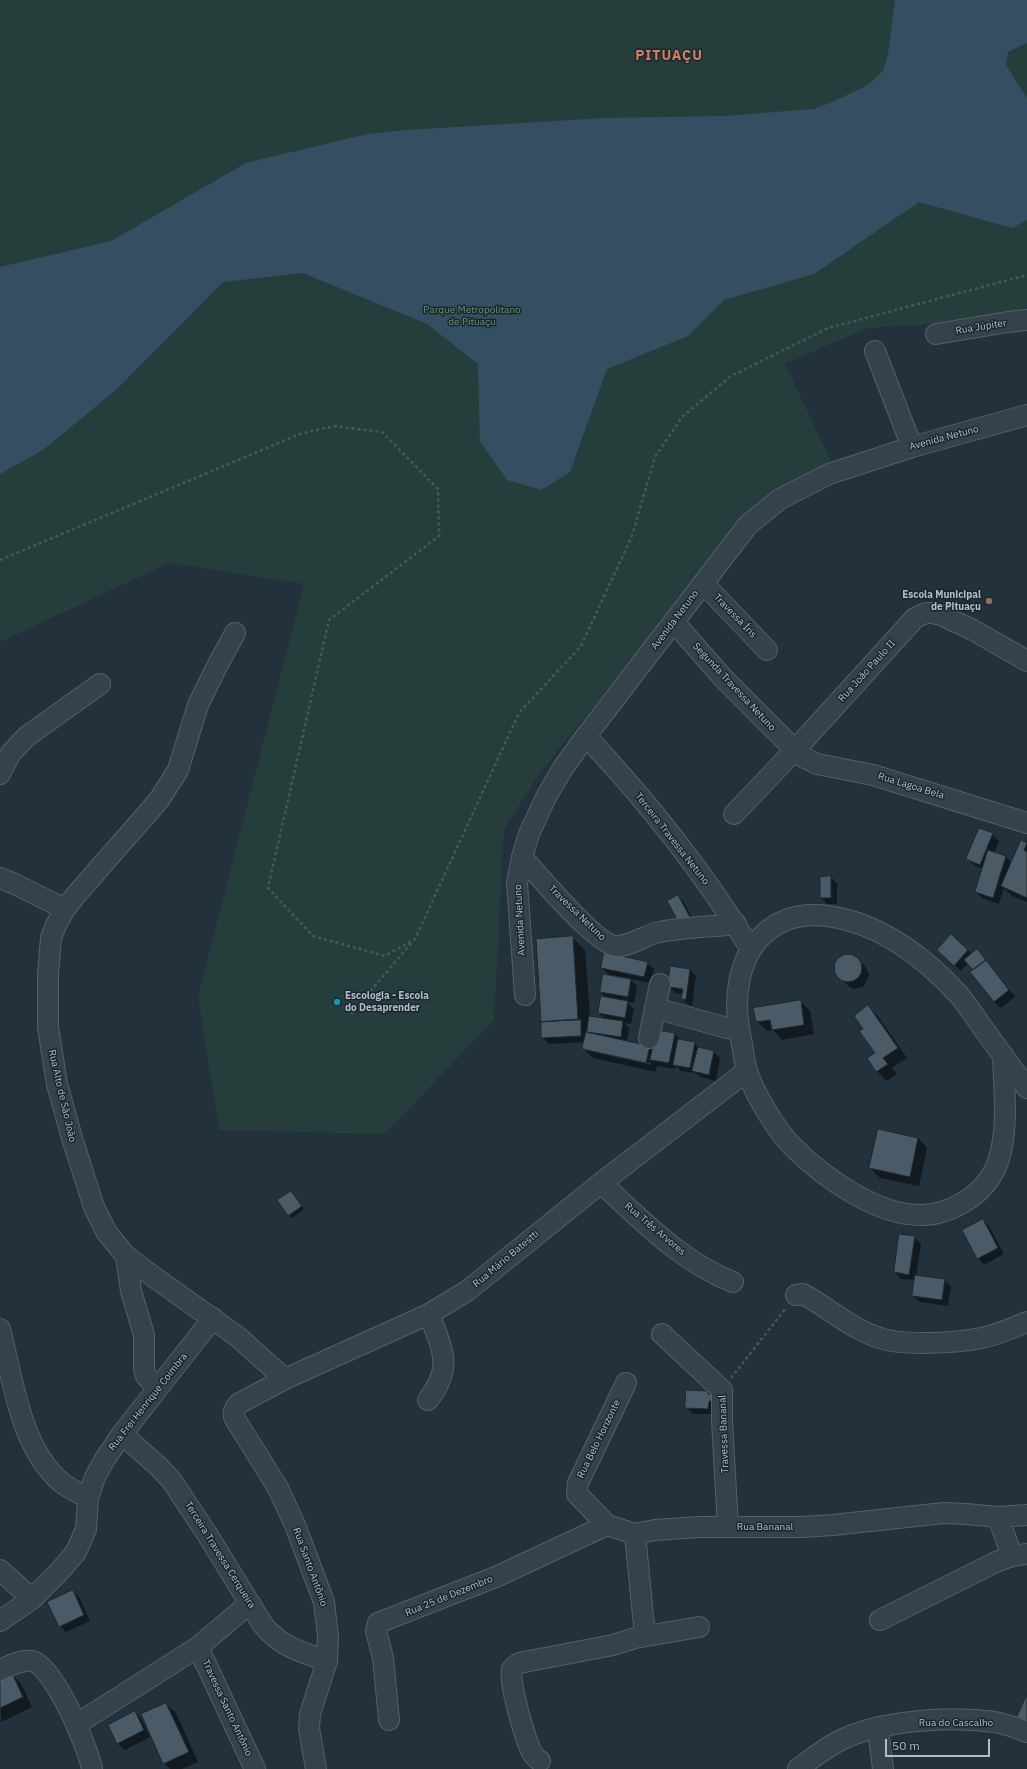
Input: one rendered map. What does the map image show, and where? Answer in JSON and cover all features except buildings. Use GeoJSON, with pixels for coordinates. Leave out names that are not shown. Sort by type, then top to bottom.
{"type":"FeatureCollection","features":[{"type":"Feature","properties":{"kind":"street","name":"Rua Júpiter"},"geometry":{"type":"LineString","coordinates":[[936,334],[1027,320]]}},
{"type":"Feature","properties":{"kind":"street"},"geometry":{"type":"LineString","coordinates":[[875,351],[912,447]]}},
{"type":"Feature","properties":{"kind":"street","name":"Avenida Netuno"},"geometry":{"type":"LineString","coordinates":[[524,995],[517,883],[522,856],[529,834],[546,797],[563,768],[586,736],[748,525],[780,499],[829,474],[912,447],[1027,415]]}},
{"type":"Feature","properties":{"kind":"street","name":"Travessa Íris"},"geometry":{"type":"LineString","coordinates":[[703,583],[767,650]]}},
{"type":"Feature","properties":{"kind":"street","name":"Rua João Paulo II"},"geometry":{"type":"LineString","coordinates":[[734,814],[795,750],[907,625],[915,618],[926,613],[940,615],[973,630],[1027,660]]}},
{"type":"Feature","properties":{"kind":"street","name":"Segunda Travessa Netuno"},"geometry":{"type":"LineString","coordinates":[[674,622],[724,679],[795,750]]}},
{"type":"Feature","properties":{"kind":"street","name":"Rua Alto de São João"},"geometry":{"type":"LineString","coordinates":[[235,633],[201,700],[178,770],[169,785],[159,800],[65,909],[56,925],[51,938],[49,953],[48,1027],[52,1060],[72,1138],[90,1196],[107,1233],[126,1256],[151,1276],[213,1318],[253,1349],[285,1379]]}},
{"type":"Feature","properties":{"kind":"street"},"geometry":{"type":"LineString","coordinates":[[0,774],[8,762],[11,753],[26,737],[100,684]]}},
{"type":"Feature","properties":{"kind":"street","name":"Terceira Travessa Netuno"},"geometry":{"type":"LineString","coordinates":[[586,736],[611,763],[667,832],[736,924],[750,948]]}},
{"type":"Feature","properties":{"kind":"street","name":"Rua Lagoa Bela"},"geometry":{"type":"LineString","coordinates":[[795,750],[801,756],[817,764],[873,775],[1027,823]]}},
{"type":"Feature","properties":{"kind":"street","name":"Travessa Netuno"},"geometry":{"type":"LineString","coordinates":[[522,856],[586,925],[609,944],[617,946],[659,932],[736,924]]}},
{"type":"Feature","properties":{"kind":"street"},"geometry":{"type":"LineString","coordinates":[[0,878],[65,909]]}},
{"type":"Feature","properties":{"kind":"street"},"geometry":{"type":"LineString","coordinates":[[1003,1055],[1005,1123],[997,1164],[988,1181],[972,1198],[953,1208],[923,1216],[895,1212],[875,1204],[841,1186],[792,1146],[756,1092],[748,1071],[738,1027],[738,988],[742,969],[750,948],[775,924],[792,917],[811,914],[847,919],[873,929],[906,948],[959,995],[1003,1055],[1027,1088]]}},
{"type":"Feature","properties":{"kind":"street"},"geometry":{"type":"LineString","coordinates":[[649,1038],[660,984]]}},
{"type":"Feature","properties":{"kind":"street"},"geometry":{"type":"LineString","coordinates":[[655,1008],[727,1028],[738,1027]]}},
{"type":"Feature","properties":{"kind":"street","name":"Rua Mário Batestti"},"geometry":{"type":"LineString","coordinates":[[238,1404],[285,1379],[429,1314],[467,1291],[601,1183],[748,1071]]}},
{"type":"Feature","properties":{"kind":"street","name":"Rua Três Arvores"},"geometry":{"type":"LineString","coordinates":[[601,1183],[669,1244],[709,1271],[733,1282]]}},
{"type":"Feature","properties":{"kind":"street"},"geometry":{"type":"LineString","coordinates":[[126,1256],[131,1291],[144,1335],[144,1369],[146,1376],[158,1388]]}},
{"type":"Feature","properties":{"kind":"street"},"geometry":{"type":"LineString","coordinates":[[796,1295],[803,1294],[855,1327],[881,1339],[910,1343],[980,1338],[1027,1322]]}},
{"type":"Feature","properties":{"kind":"street"},"geometry":{"type":"LineString","coordinates":[[428,1400],[438,1388],[442,1377],[444,1364],[442,1348],[429,1314]]}},
{"type":"Feature","properties":{"kind":"street","name":"Rua Frei Henrique Coimbra"},"geometry":{"type":"LineString","coordinates":[[0,1621],[32,1600],[76,1552],[86,1529],[88,1498],[98,1471],[122,1434],[213,1318]]}},
{"type":"Feature","properties":{"kind":"street"},"geometry":{"type":"LineString","coordinates":[[0,1329],[23,1423],[33,1445],[60,1482],[68,1488],[88,1498]]}},
{"type":"Feature","properties":{"kind":"street"},"geometry":{"type":"LineString","coordinates":[[662,1334],[722,1390]]}},
{"type":"Feature","properties":{"kind":"street","name":"Rua Belo Horizonte"},"geometry":{"type":"LineString","coordinates":[[626,1383],[576,1490],[577,1494],[607,1525],[635,1534]]}},
{"type":"Feature","properties":{"kind":"street","name":"Travessa Bananal"},"geometry":{"type":"LineString","coordinates":[[722,1390],[722,1420],[728,1527]]}},
{"type":"Feature","properties":{"kind":"street","name":"Rua Santo Antônio"},"geometry":{"type":"LineString","coordinates":[[238,1404],[234,1408],[233,1415],[278,1488],[295,1525],[324,1602],[328,1636],[327,1661],[315,1698],[310,1721],[310,1742],[316,1769]]}},
{"type":"Feature","properties":{"kind":"street","name":"Terceira Travessa Cerqueira"},"geometry":{"type":"LineString","coordinates":[[122,1434],[160,1468],[172,1481],[263,1625],[272,1636],[282,1644],[327,1661]]}},
{"type":"Feature","properties":{"kind":"street","name":"Rua Bananal"},"geometry":{"type":"LineString","coordinates":[[635,1534],[677,1528],[833,1525],[944,1513],[998,1517],[1027,1514]]}},
{"type":"Feature","properties":{"kind":"street"},"geometry":{"type":"LineString","coordinates":[[880,1620],[989,1566],[1020,1555],[998,1517]]}},
{"type":"Feature","properties":{"kind":"street","name":"Rua 25 de Dezembro"},"geometry":{"type":"LineString","coordinates":[[389,1720],[383,1658],[376,1631],[378,1624],[498,1576],[607,1525]]}},
{"type":"Feature","properties":{"kind":"street"},"geometry":{"type":"LineString","coordinates":[[635,1534],[645,1636]]}},
{"type":"Feature","properties":{"kind":"street"},"geometry":{"type":"LineString","coordinates":[[0,1570],[32,1600]]}},
{"type":"Feature","properties":{"kind":"street"},"geometry":{"type":"LineString","coordinates":[[77,1724],[198,1647],[250,1603]]}},
{"type":"Feature","properties":{"kind":"street"},"geometry":{"type":"LineString","coordinates":[[540,1760],[533,1754],[525,1736],[517,1709],[512,1674],[513,1668],[519,1663],[613,1645],[645,1636],[698,1627]]}},
{"type":"Feature","properties":{"kind":"street","name":"Travessa Santo Antônio"},"geometry":{"type":"LineString","coordinates":[[198,1647],[255,1769]]}},
{"type":"Feature","properties":{"kind":"street"},"geometry":{"type":"LineString","coordinates":[[0,1670],[26,1660],[40,1664],[47,1672],[77,1724],[85,1744],[92,1769]]}},
{"type":"Feature","properties":{"kind":"street","name":"Rua do Cascalho"},"geometry":{"type":"LineString","coordinates":[[798,1769],[819,1753],[839,1742],[852,1736],[878,1728],[928,1721],[964,1720],[996,1722],[1027,1732]]}},
{"type":"Feature","properties":{"kind":"street"},"geometry":{"type":"LineString","coordinates":[[878,1728],[883,1769]]}},
{"type":"Feature","properties":{"kind":"path"},"geometry":{"type":"LineString","coordinates":[[351,1014],[415,939],[519,713],[581,646],[632,536],[655,457],[682,417],[731,376],[828,328],[1027,275]]}},
{"type":"Feature","properties":{"kind":"path"},"geometry":{"type":"LineString","coordinates":[[0,560],[300,434],[334,426],[382,432],[438,489],[439,536],[329,620],[268,888],[313,936],[386,956],[415,939]]}},
{"type":"Feature","properties":{"kind":"path","name":"Travessa Bananal"},"geometry":{"type":"LineString","coordinates":[[722,1390],[796,1295]]}},
{"type":"Feature","properties":{"kind":"green space","name":"Parque Metropolitano de Pituaçu"},"geometry":{"type":"Polygon","coordinates":[[[0,0],[1027,0],[1027,310],[924,325],[867,328],[785,364],[831,461],[757,503],[540,773],[504,829],[494,1020],[385,1134],[219,1130],[198,996],[304,584],[169,563],[0,642],[0,0]]]}},
{"type":"Feature","properties":{"kind":"water"},"geometry":{"type":"Polygon","coordinates":[[[895,0],[1027,0],[1027,43],[1008,52],[1006,65],[1027,98],[1027,220],[1012,228],[919,202],[814,274],[724,300],[688,336],[607,369],[570,472],[541,490],[507,480],[480,441],[478,364],[427,324],[303,273],[223,282],[117,389],[43,450],[0,474],[0,267],[111,241],[246,163],[367,134],[406,130],[605,118],[725,116],[813,109],[830,103],[868,85],[883,71],[888,54],[895,0]]]}},
{"type":"Feature","properties":{"kind":"place","name":"Escola Municipal de Pituaçu"},"geometry":{"type":"Point","coordinates":[989,601]}},
{"type":"Feature","properties":{"kind":"place","name":"Escologia - Escola do Desaprender"},"geometry":{"type":"Point","coordinates":[337,1002]}},
{"type":"Feature","properties":{"kind":"district","name":"PITUAÇU"},"geometry":{"type":"Point","coordinates":[669,56]}}]}
